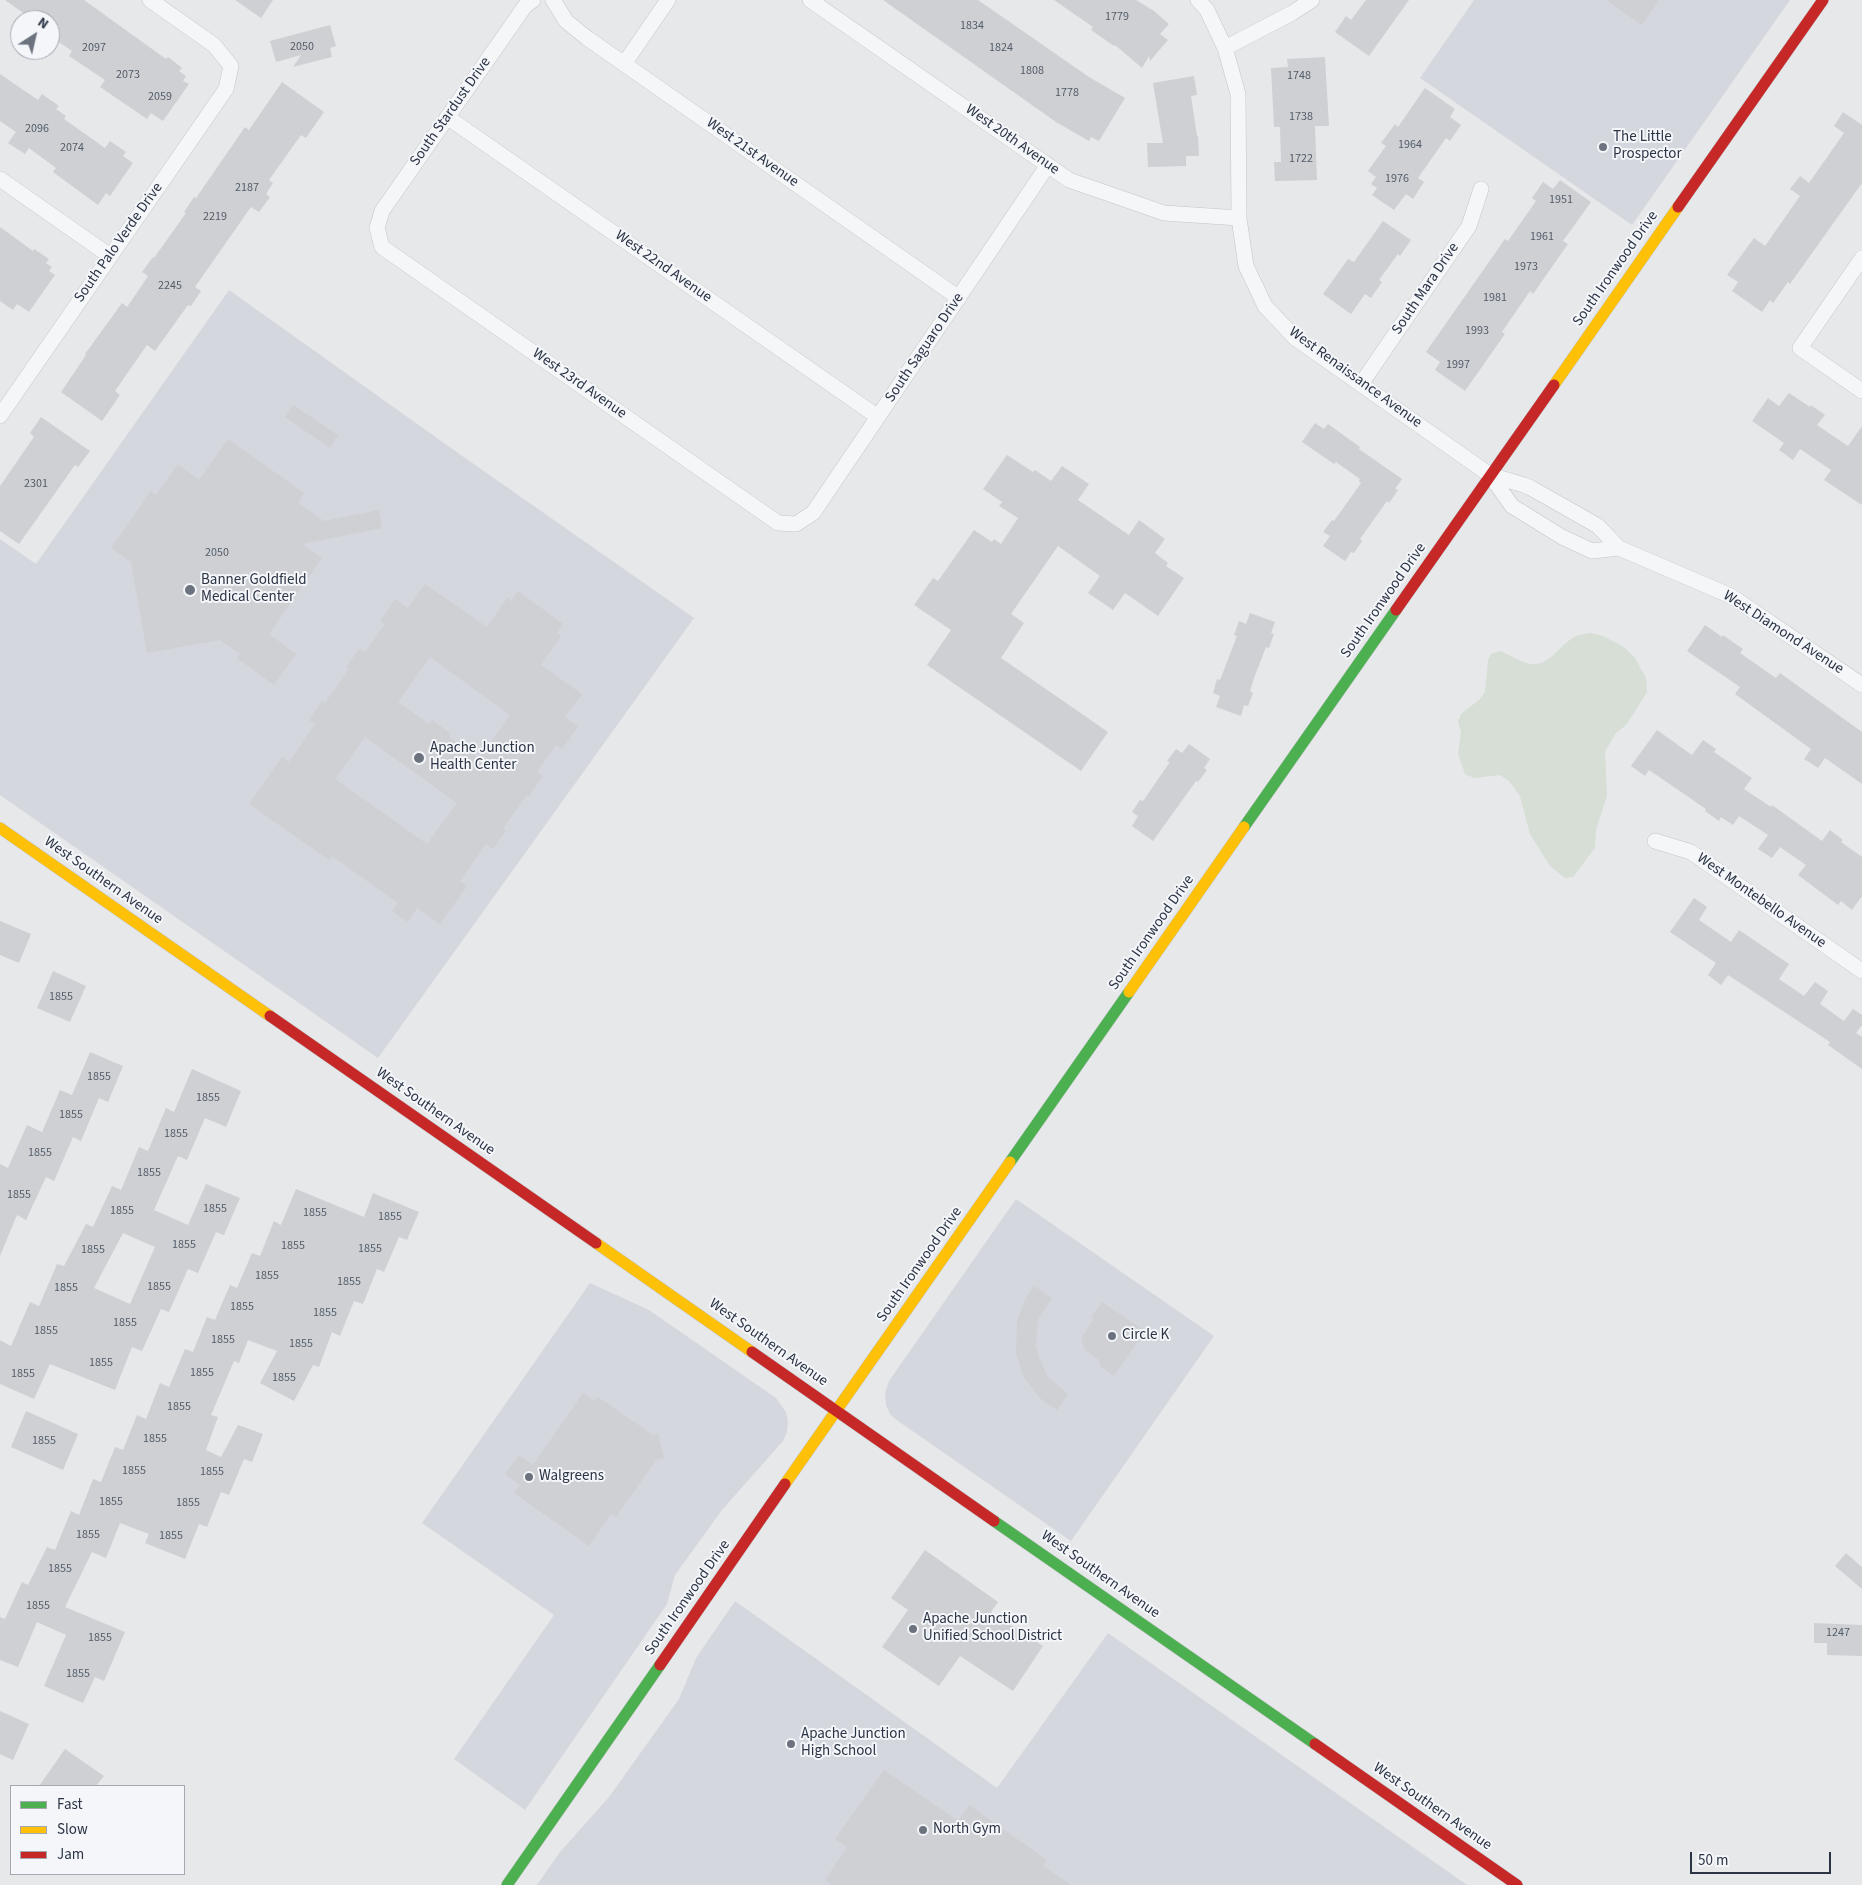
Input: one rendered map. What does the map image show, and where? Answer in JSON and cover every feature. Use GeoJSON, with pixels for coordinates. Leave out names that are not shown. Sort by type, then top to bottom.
{"type":"FeatureCollection","features":[{"type":"Feature","properties":{"kind":"main road","name":"South Ironwood Drive"},"geometry":{"type":"LineString","coordinates":[[507,1885],[1823,0]]}},
{"type":"Feature","properties":{"kind":"main road","name":"West Southern Avenue"},"geometry":{"type":"LineString","coordinates":[[0,828],[1517,1885]]}},
{"type":"Feature","properties":{"kind":"street","name":"South Palo Verde Drive"},"geometry":{"type":"LineString","coordinates":[[0,416],[226,88],[231,66],[214,45],[150,0]]}},
{"type":"Feature","properties":{"kind":"street","name":"South Stardust Drive"},"geometry":{"type":"LineString","coordinates":[[377,228],[382,210],[525,6],[533,0]]}},
{"type":"Feature","properties":{"kind":"street","name":"West 21st Avenue"},"geometry":{"type":"LineString","coordinates":[[553,0],[566,21],[624,64],[959,298]]}},
{"type":"Feature","properties":{"kind":"street"},"geometry":{"type":"LineString","coordinates":[[624,64],[668,0]]}},
{"type":"Feature","properties":{"kind":"street","name":"West 20th Avenue"},"geometry":{"type":"LineString","coordinates":[[810,0],[1070,180],[1164,213],[1239,218]]}},
{"type":"Feature","properties":{"kind":"street","name":"West Renaissance Avenue"},"geometry":{"type":"LineString","coordinates":[[1198,0],[1207,10],[1225,48],[1238,94],[1239,218],[1246,266],[1265,306],[1295,338],[1490,475]]}},
{"type":"Feature","properties":{"kind":"street"},"geometry":{"type":"LineString","coordinates":[[1225,48],[1292,13],[1312,0]]}},
{"type":"Feature","properties":{"kind":"street","name":"West 22nd Avenue"},"geometry":{"type":"LineString","coordinates":[[447,117],[878,417]]}},
{"type":"Feature","properties":{"kind":"street","name":"South Saguaro Drive"},"geometry":{"type":"LineString","coordinates":[[796,524],[813,513],[1048,165]]}},
{"type":"Feature","properties":{"kind":"street"},"geometry":{"type":"LineString","coordinates":[[0,180],[110,256]]}},
{"type":"Feature","properties":{"kind":"street","name":"South Mara Drive"},"geometry":{"type":"LineString","coordinates":[[1361,384],[1469,226],[1481,189]]}},
{"type":"Feature","properties":{"kind":"street","name":"West 23rd Avenue"},"geometry":{"type":"LineString","coordinates":[[377,228],[382,247],[778,523],[796,524]]}},
{"type":"Feature","properties":{"kind":"street"},"geometry":{"type":"LineString","coordinates":[[1862,258],[1800,348],[1862,391]]}},
{"type":"Feature","properties":{"kind":"street","name":"West Diamond Avenue"},"geometry":{"type":"LineString","coordinates":[[1490,475],[1512,506],[1562,537],[1592,551],[1619,548]]}},
{"type":"Feature","properties":{"kind":"street","name":"West Diamond Avenue"},"geometry":{"type":"LineString","coordinates":[[1490,475],[1524,484],[1598,526],[1619,548],[1731,596],[1862,685]]}},
{"type":"Feature","properties":{"kind":"street","name":"West Montebello Avenue"},"geometry":{"type":"LineString","coordinates":[[1654,841],[1690,852],[1862,971]]}},
{"type":"Feature","properties":{"kind":"shaded area","name":"The Little Prospector"},"geometry":{"type":"Polygon","coordinates":[[[1474,0],[1790,0],[1632,225],[1420,78],[1474,0]]]}},
{"type":"Feature","properties":{"kind":"shaded area"},"geometry":{"type":"Polygon","coordinates":[[[229,290],[694,618],[378,1058],[0,795],[0,539],[36,564],[229,290]]]}},
{"type":"Feature","properties":{"kind":"shaded area"},"geometry":{"type":"Polygon","coordinates":[[[1590,633],[1603,636],[1624,647],[1635,658],[1646,678],[1647,692],[1627,724],[1615,734],[1605,752],[1607,795],[1596,830],[1595,848],[1573,877],[1565,878],[1550,866],[1530,834],[1520,796],[1509,781],[1500,775],[1474,778],[1465,774],[1458,754],[1461,732],[1458,722],[1461,714],[1480,699],[1485,692],[1488,660],[1491,654],[1500,651],[1523,662],[1537,664],[1548,659],[1573,638],[1590,633]]]}},
{"type":"Feature","properties":{"kind":"shaded area"},"geometry":{"type":"Polygon","coordinates":[[[1016,1199],[1214,1336],[1071,1541],[898,1421],[890,1414],[886,1405],[885,1393],[889,1381],[1016,1199]]]}},
{"type":"Feature","properties":{"kind":"shaded area"},"geometry":{"type":"Polygon","coordinates":[[[590,1283],[649,1310],[776,1398],[786,1412],[787,1432],[783,1441],[722,1510],[675,1575],[667,1604],[525,1810],[454,1759],[554,1615],[422,1523],[590,1283]]]}},
{"type":"Feature","properties":{"kind":"shaded area","name":"Apache Junction High School"},"geometry":{"type":"Polygon","coordinates":[[[735,1601],[997,1788],[1108,1633],[1467,1885],[537,1885],[560,1852],[609,1797],[679,1699],[696,1658],[735,1601]]]}},
{"type":"Feature","properties":{"kind":"building"},"geometry":{"type":"Polygon","coordinates":[[[5,0],[84,0],[166,59],[168,57],[182,68],[179,71],[186,76],[183,81],[189,84],[163,121],[151,113],[147,119],[100,87],[105,80],[69,56],[72,51],[60,43],[60,10],[19,10],[5,0]]]}},
{"type":"Feature","properties":{"kind":"building"},"geometry":{"type":"Polygon","coordinates":[[[235,0],[273,0],[261,18],[235,0]]]}},
{"type":"Feature","properties":{"kind":"building"},"geometry":{"type":"Polygon","coordinates":[[[883,0],[978,0],[1089,77],[1125,98],[1099,141],[1091,137],[1089,141],[1056,122],[883,0]]]}},
{"type":"Feature","properties":{"kind":"building"},"geometry":{"type":"Polygon","coordinates":[[[1054,0],[1136,0],[1154,11],[1169,24],[1160,34],[1168,40],[1150,61],[1149,56],[1142,68],[1115,45],[1091,30],[1093,27],[1054,0]]]}},
{"type":"Feature","properties":{"kind":"building"},"geometry":{"type":"Polygon","coordinates":[[[1366,0],[1409,0],[1369,56],[1335,32],[1346,16],[1351,20],[1366,0]]]}},
{"type":"Feature","properties":{"kind":"building"},"geometry":{"type":"Polygon","coordinates":[[[1606,0],[1659,0],[1642,25],[1606,0]]]}},
{"type":"Feature","properties":{"kind":"building"},"geometry":{"type":"Polygon","coordinates":[[[330,25],[336,46],[330,48],[332,57],[293,67],[301,55],[276,62],[270,41],[330,25]]]}},
{"type":"Feature","properties":{"kind":"building"},"geometry":{"type":"Polygon","coordinates":[[[1325,57],[1329,126],[1315,126],[1317,180],[1275,181],[1274,162],[1281,162],[1280,127],[1274,127],[1271,68],[1288,67],[1287,59],[1325,57]]]}},
{"type":"Feature","properties":{"kind":"building"},"geometry":{"type":"Polygon","coordinates":[[[0,74],[38,100],[42,94],[59,106],[56,109],[66,116],[64,119],[105,148],[110,141],[126,152],[123,156],[133,163],[110,196],[106,193],[98,205],[53,172],[56,168],[29,148],[25,154],[8,143],[16,132],[0,121],[0,74]]]}},
{"type":"Feature","properties":{"kind":"building"},"geometry":{"type":"Polygon","coordinates":[[[1194,76],[1197,95],[1191,96],[1198,136],[1199,156],[1186,156],[1186,166],[1148,167],[1147,143],[1163,143],[1153,83],[1194,76]]]}},
{"type":"Feature","properties":{"kind":"building"},"geometry":{"type":"Polygon","coordinates":[[[282,82],[324,112],[306,138],[301,135],[269,180],[273,183],[266,194],[270,197],[259,212],[251,207],[195,287],[201,291],[191,306],[188,305],[155,351],[147,345],[115,391],[120,395],[102,421],[61,392],[85,354],[122,303],[127,307],[138,291],[148,276],[142,272],[186,213],[184,212],[194,197],[196,198],[245,127],[249,130],[282,82]]]}},
{"type":"Feature","properties":{"kind":"building"},"geometry":{"type":"Polygon","coordinates":[[[1425,88],[1455,109],[1450,117],[1461,125],[1450,141],[1446,138],[1418,178],[1424,182],[1413,199],[1406,194],[1394,210],[1372,195],[1377,188],[1371,184],[1376,177],[1368,171],[1386,146],[1381,143],[1395,124],[1398,127],[1425,88]]]}},
{"type":"Feature","properties":{"kind":"building"},"geometry":{"type":"Polygon","coordinates":[[[1843,112],[1862,125],[1862,183],[1790,284],[1788,282],[1773,303],[1770,300],[1762,312],[1732,291],[1738,282],[1727,275],[1754,238],[1765,246],[1800,196],[1790,189],[1800,176],[1809,183],[1844,133],[1834,126],[1843,112]]]}},
{"type":"Feature","properties":{"kind":"building"},"geometry":{"type":"Polygon","coordinates":[[[1560,180],[1591,202],[1563,241],[1568,244],[1533,294],[1530,291],[1502,332],[1505,334],[1465,391],[1435,370],[1440,362],[1426,352],[1505,239],[1508,241],[1536,201],[1532,198],[1543,182],[1553,189],[1560,180]]]}},
{"type":"Feature","properties":{"kind":"building"},"geometry":{"type":"Polygon","coordinates":[[[1383,221],[1411,240],[1379,280],[1382,282],[1371,298],[1365,294],[1351,314],[1323,294],[1348,259],[1354,262],[1383,221]]]}},
{"type":"Feature","properties":{"kind":"building"},"geometry":{"type":"Polygon","coordinates":[[[0,227],[33,251],[34,249],[49,259],[46,263],[52,267],[49,271],[55,275],[29,312],[17,304],[13,310],[0,301],[0,227]]]}},
{"type":"Feature","properties":{"kind":"building"},"geometry":{"type":"Polygon","coordinates":[[[1789,393],[1825,415],[1817,425],[1848,446],[1862,426],[1862,505],[1824,480],[1831,470],[1800,449],[1793,460],[1779,450],[1784,443],[1752,421],[1768,398],[1779,406],[1789,393]]]}},
{"type":"Feature","properties":{"kind":"building"},"geometry":{"type":"Polygon","coordinates":[[[293,405],[338,435],[330,448],[285,417],[293,405]]]}},
{"type":"Feature","properties":{"kind":"building"},"geometry":{"type":"Polygon","coordinates":[[[41,417],[90,451],[78,467],[75,465],[19,544],[0,531],[0,486],[34,437],[30,433],[41,417]]]}},
{"type":"Feature","properties":{"kind":"building"},"geometry":{"type":"Polygon","coordinates":[[[1315,423],[1324,429],[1328,424],[1360,447],[1359,449],[1402,479],[1395,489],[1398,490],[1389,503],[1387,501],[1360,539],[1362,541],[1354,553],[1351,552],[1345,561],[1323,546],[1330,536],[1323,532],[1332,520],[1334,521],[1361,483],[1360,479],[1336,462],[1334,464],[1302,442],[1315,423]]]}},
{"type":"Feature","properties":{"kind":"building"},"geometry":{"type":"Polygon","coordinates":[[[228,439],[304,493],[298,503],[324,521],[379,510],[382,528],[302,544],[322,558],[269,634],[296,654],[274,685],[237,658],[240,654],[220,640],[147,653],[131,562],[111,548],[151,491],[156,495],[178,464],[199,480],[228,439]]]}},
{"type":"Feature","properties":{"kind":"building"},"geometry":{"type":"Polygon","coordinates":[[[1007,455],[1051,481],[1062,466],[1089,484],[1078,500],[1129,535],[1139,520],[1165,539],[1155,553],[1168,563],[1166,566],[1184,578],[1158,616],[1125,593],[1113,610],[1088,593],[1100,576],[1058,546],[1011,614],[1024,623],[1001,658],[1108,732],[1081,771],[927,665],[951,630],[914,605],[933,578],[938,581],[974,530],[992,542],[994,539],[1001,544],[1018,518],[999,506],[1002,502],[983,489],[1007,455]]]}},
{"type":"Feature","properties":{"kind":"building"},"geometry":{"type":"Polygon","coordinates":[[[425,584],[487,627],[507,598],[511,601],[518,591],[563,624],[557,633],[561,636],[541,665],[582,694],[565,717],[578,727],[562,749],[556,745],[537,772],[543,776],[503,828],[506,830],[493,849],[486,844],[460,881],[467,886],[440,924],[417,908],[408,922],[392,911],[398,903],[332,856],[329,860],[249,804],[282,757],[289,762],[315,724],[309,720],[322,701],[325,703],[349,669],[346,667],[360,648],[365,652],[385,624],[380,621],[395,599],[408,608],[425,584]],[[430,657],[398,702],[429,724],[432,720],[451,734],[449,737],[479,758],[510,715],[430,657]],[[365,737],[335,779],[427,844],[457,803],[365,737]]]}},
{"type":"Feature","properties":{"kind":"building"},"geometry":{"type":"Polygon","coordinates":[[[1250,613],[1275,622],[1271,633],[1274,634],[1269,648],[1266,647],[1254,678],[1250,691],[1253,693],[1248,706],[1244,705],[1241,716],[1216,707],[1220,696],[1213,693],[1217,679],[1220,680],[1237,636],[1234,635],[1239,621],[1246,624],[1250,613]]]}},
{"type":"Feature","properties":{"kind":"building"},"geometry":{"type":"Polygon","coordinates":[[[1705,625],[1743,649],[1740,653],[1776,678],[1780,673],[1862,732],[1862,784],[1825,758],[1818,768],[1804,759],[1811,749],[1735,694],[1740,687],[1687,651],[1705,625]]]}},
{"type":"Feature","properties":{"kind":"building"},"geometry":{"type":"Polygon","coordinates":[[[1657,730],[1692,755],[1703,740],[1716,749],[1714,752],[1752,778],[1744,789],[1771,807],[1772,805],[1822,841],[1830,830],[1843,840],[1841,842],[1862,857],[1862,896],[1852,910],[1841,901],[1838,905],[1798,875],[1806,865],[1780,847],[1772,858],[1758,849],[1768,835],[1739,816],[1733,825],[1721,817],[1719,821],[1705,811],[1706,809],[1649,770],[1645,776],[1631,766],[1657,730]]]}},
{"type":"Feature","properties":{"kind":"building"},"geometry":{"type":"Polygon","coordinates":[[[1189,744],[1210,759],[1204,768],[1207,770],[1198,782],[1196,781],[1153,841],[1132,826],[1138,816],[1132,812],[1140,800],[1143,801],[1170,762],[1167,761],[1176,749],[1182,753],[1189,744]]]}},
{"type":"Feature","properties":{"kind":"building"},"geometry":{"type":"Polygon","coordinates":[[[1694,898],[1707,907],[1699,920],[1731,942],[1739,930],[1789,964],[1779,979],[1804,996],[1815,982],[1828,991],[1820,1004],[1844,1021],[1853,1009],[1862,1015],[1862,1025],[1856,1033],[1862,1037],[1862,1069],[1828,1045],[1830,1042],[1728,975],[1721,985],[1708,975],[1716,963],[1670,932],[1694,898]]]}},
{"type":"Feature","properties":{"kind":"building"},"geometry":{"type":"Polygon","coordinates":[[[0,921],[31,934],[19,963],[0,955],[0,921]]]}},
{"type":"Feature","properties":{"kind":"building"},"geometry":{"type":"Polygon","coordinates":[[[53,971],[86,986],[70,1022],[37,1008],[53,971]]]}},
{"type":"Feature","properties":{"kind":"building"},"geometry":{"type":"Polygon","coordinates":[[[90,1052],[123,1066],[108,1102],[99,1098],[81,1141],[73,1137],[54,1181],[46,1177],[26,1220],[17,1215],[0,1256],[0,1164],[8,1168],[27,1125],[42,1132],[60,1090],[72,1095],[90,1052]]]}},
{"type":"Feature","properties":{"kind":"building"},"geometry":{"type":"Polygon","coordinates":[[[192,1069],[241,1091],[226,1127],[205,1118],[187,1160],[178,1156],[154,1210],[188,1225],[206,1184],[240,1198],[224,1235],[216,1232],[198,1273],[188,1269],[169,1312],[161,1309],[142,1351],[132,1347],[115,1390],[50,1364],[34,1399],[0,1384],[0,1340],[11,1346],[30,1302],[39,1306],[57,1264],[64,1266],[86,1224],[93,1227],[112,1186],[121,1190],[139,1147],[148,1151],[166,1108],[174,1112],[192,1069]],[[123,1233],[94,1288],[130,1304],[155,1247],[123,1233]]]}},
{"type":"Feature","properties":{"kind":"building"},"geometry":{"type":"Polygon","coordinates":[[[296,1189],[364,1217],[373,1193],[419,1212],[407,1240],[399,1237],[384,1272],[377,1269],[363,1304],[354,1301],[340,1336],[332,1332],[319,1367],[313,1365],[294,1401],[260,1383],[277,1351],[248,1340],[239,1363],[234,1361],[211,1415],[218,1417],[206,1450],[221,1457],[238,1425],[263,1434],[252,1462],[244,1459],[229,1495],[221,1492],[207,1527],[199,1524],[185,1559],[145,1543],[149,1534],[120,1523],[106,1558],[92,1552],[65,1607],[125,1632],[104,1681],[95,1677],[83,1703],[44,1686],[66,1635],[37,1622],[18,1667],[0,1660],[0,1617],[5,1619],[22,1582],[28,1585],[47,1547],[55,1550],[71,1511],[79,1515],[93,1479],[101,1482],[115,1447],[123,1450],[137,1415],[146,1419],[160,1383],[169,1387],[185,1349],[193,1352],[207,1317],[215,1320],[230,1285],[237,1288],[252,1253],[260,1256],[274,1221],[281,1225],[296,1189]]]}},
{"type":"Feature","properties":{"kind":"building"},"geometry":{"type":"Polygon","coordinates":[[[1034,1286],[1052,1298],[1038,1320],[1036,1344],[1039,1358],[1048,1377],[1068,1394],[1057,1410],[1042,1400],[1024,1378],[1016,1353],[1017,1321],[1025,1300],[1034,1286]]]}},
{"type":"Feature","properties":{"kind":"building","name":"Circle K"},"geometry":{"type":"Polygon","coordinates":[[[1102,1302],[1145,1331],[1114,1376],[1100,1366],[1099,1360],[1085,1350],[1081,1339],[1093,1319],[1092,1316],[1102,1302]]]}},
{"type":"Feature","properties":{"kind":"building","name":"Walgreens"},"geometry":{"type":"Polygon","coordinates":[[[583,1393],[595,1401],[598,1397],[653,1435],[658,1434],[664,1458],[656,1460],[616,1517],[611,1514],[589,1546],[514,1493],[520,1485],[505,1474],[519,1455],[533,1465],[583,1393]]]}},
{"type":"Feature","properties":{"kind":"building"},"geometry":{"type":"Polygon","coordinates":[[[26,1411],[78,1434],[63,1470],[11,1447],[26,1411]]]}},
{"type":"Feature","properties":{"kind":"building"},"geometry":{"type":"Polygon","coordinates":[[[925,1550],[998,1602],[991,1612],[1043,1646],[1013,1691],[960,1656],[939,1686],[882,1647],[908,1610],[891,1598],[925,1550]]]}},
{"type":"Feature","properties":{"kind":"building"},"geometry":{"type":"Polygon","coordinates":[[[1846,1553],[1862,1567],[1862,1589],[1835,1566],[1846,1553]]]}},
{"type":"Feature","properties":{"kind":"building"},"geometry":{"type":"Polygon","coordinates":[[[1814,1623],[1862,1625],[1862,1656],[1827,1655],[1827,1643],[1814,1643],[1814,1623]]]}},
{"type":"Feature","properties":{"kind":"building"},"geometry":{"type":"Polygon","coordinates":[[[0,1711],[29,1724],[13,1760],[0,1754],[0,1711]]]}},
{"type":"Feature","properties":{"kind":"building"},"geometry":{"type":"Polygon","coordinates":[[[65,1749],[104,1776],[97,1785],[40,1785],[65,1749]]]}},
{"type":"Feature","properties":{"kind":"building","name":"North Gym"},"geometry":{"type":"Polygon","coordinates":[[[884,1770],[958,1821],[969,1805],[1047,1860],[1043,1866],[1071,1885],[832,1885],[825,1880],[847,1847],[835,1839],[884,1770]]]}},
{"type":"Feature","properties":{"kind":"traffic: fast"},"geometry":{"type":"LineString","coordinates":[[1244,827],[1396,610]]}},
{"type":"Feature","properties":{"kind":"traffic: fast"},"geometry":{"type":"LineString","coordinates":[[1010,1162],[1129,992]]}},
{"type":"Feature","properties":{"kind":"traffic: fast"},"geometry":{"type":"LineString","coordinates":[[994,1521],[1315,1744]]}},
{"type":"Feature","properties":{"kind":"traffic: fast"},"geometry":{"type":"LineString","coordinates":[[507,1885],[660,1665]]}},
{"type":"Feature","properties":{"kind":"traffic: slow"},"geometry":{"type":"LineString","coordinates":[[1554,385],[1678,207]]}},
{"type":"Feature","properties":{"kind":"traffic: slow"},"geometry":{"type":"LineString","coordinates":[[1129,992],[1244,827]]}},
{"type":"Feature","properties":{"kind":"traffic: slow"},"geometry":{"type":"LineString","coordinates":[[0,828],[270,1016]]}},
{"type":"Feature","properties":{"kind":"traffic: slow"},"geometry":{"type":"LineString","coordinates":[[785,1484],[1010,1162]]}},
{"type":"Feature","properties":{"kind":"traffic: slow"},"geometry":{"type":"LineString","coordinates":[[596,1243],[752,1352]]}},
{"type":"Feature","properties":{"kind":"traffic: jam"},"geometry":{"type":"LineString","coordinates":[[1678,207],[1823,0]]}},
{"type":"Feature","properties":{"kind":"traffic: jam"},"geometry":{"type":"LineString","coordinates":[[1396,610],[1554,385]]}},
{"type":"Feature","properties":{"kind":"traffic: jam"},"geometry":{"type":"LineString","coordinates":[[270,1016],[596,1243]]}},
{"type":"Feature","properties":{"kind":"traffic: jam"},"geometry":{"type":"LineString","coordinates":[[752,1352],[994,1521]]}},
{"type":"Feature","properties":{"kind":"traffic: jam"},"geometry":{"type":"LineString","coordinates":[[660,1665],[785,1484]]}},
{"type":"Feature","properties":{"kind":"traffic: jam"},"geometry":{"type":"LineString","coordinates":[[1315,1744],[1517,1885]]}},
{"type":"Feature","properties":{"kind":"place","name":"The Little Prospector"},"geometry":{"type":"Point","coordinates":[1603,147]}},
{"type":"Feature","properties":{"kind":"place","name":"Banner Goldfield Medical Center"},"geometry":{"type":"Point","coordinates":[190,590]}},
{"type":"Feature","properties":{"kind":"place","name":"Apache Junction Health Center"},"geometry":{"type":"Point","coordinates":[419,758]}},
{"type":"Feature","properties":{"kind":"place","name":"Circle K"},"geometry":{"type":"Point","coordinates":[1112,1336]}},
{"type":"Feature","properties":{"kind":"place","name":"Walgreens"},"geometry":{"type":"Point","coordinates":[529,1477]}},
{"type":"Feature","properties":{"kind":"place","name":"Apache Junction Unified School District"},"geometry":{"type":"Point","coordinates":[913,1629]}},
{"type":"Feature","properties":{"kind":"place","name":"Apache Junction High School"},"geometry":{"type":"Point","coordinates":[791,1744]}},
{"type":"Feature","properties":{"kind":"place","name":"North Gym"},"geometry":{"type":"Point","coordinates":[923,1830]}}]}
